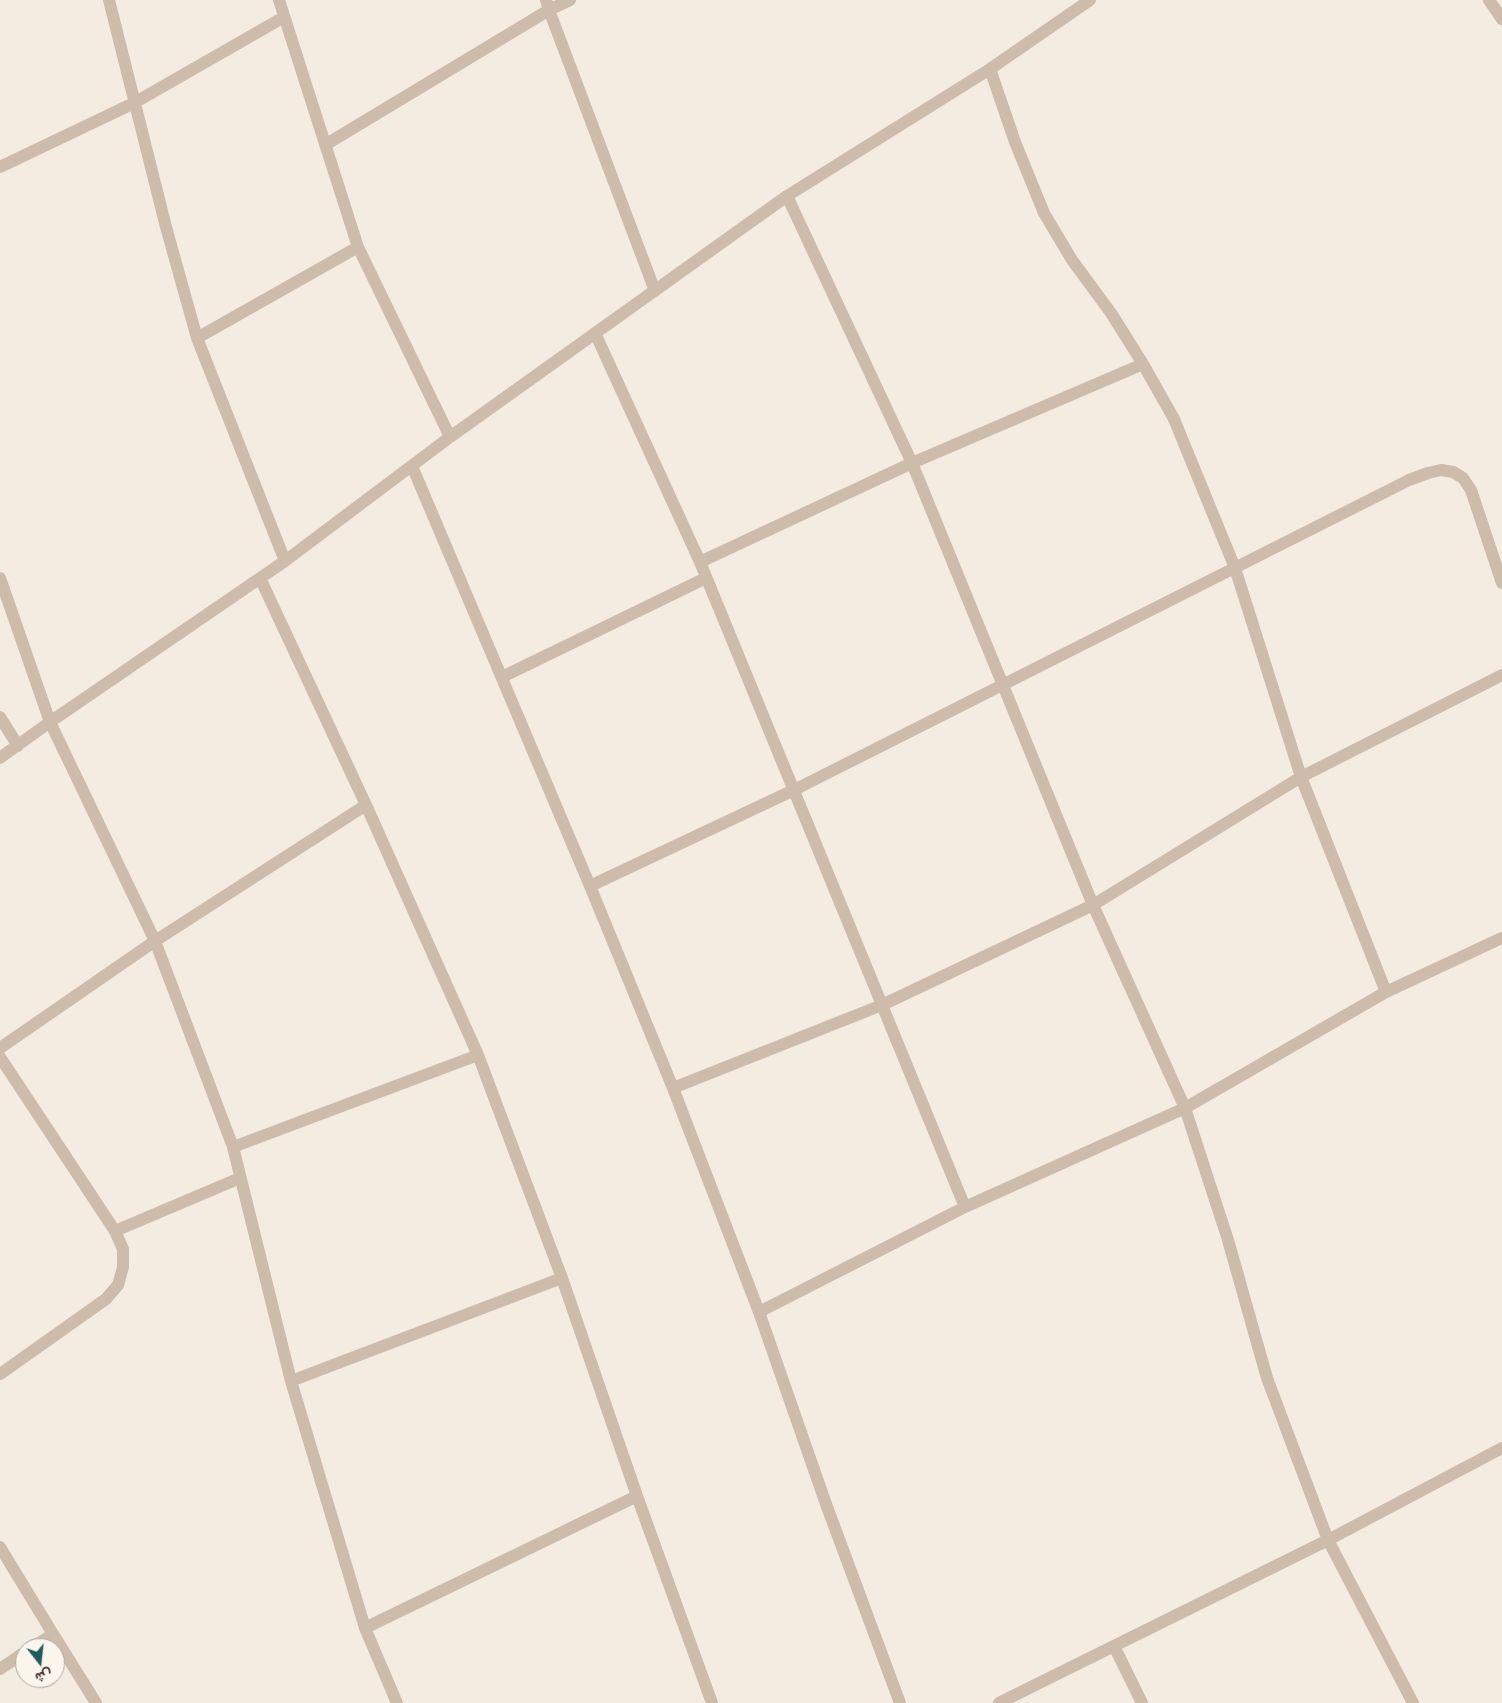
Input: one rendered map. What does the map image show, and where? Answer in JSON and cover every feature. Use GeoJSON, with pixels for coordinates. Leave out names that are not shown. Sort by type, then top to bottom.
{"type":"FeatureCollection","features":[{"type":"Feature","properties":{"kind":"street"},"geometry":{"type":"LineString","coordinates":[[109,0],[134,103],[197,338],[285,561]]}},
{"type":"Feature","properties":{"kind":"street"},"geometry":{"type":"LineString","coordinates":[[279,0],[358,247],[450,437]]}},
{"type":"Feature","properties":{"kind":"street"},"geometry":{"type":"LineString","coordinates":[[324,145],[548,5],[570,0]]}},
{"type":"Feature","properties":{"kind":"street"},"geometry":{"type":"LineString","coordinates":[[0,758],[285,561],[450,437],[787,196],[990,69],[1090,0]]}},
{"type":"Feature","properties":{"kind":"street"},"geometry":{"type":"LineString","coordinates":[[1489,0],[1502,19]]}},
{"type":"Feature","properties":{"kind":"street"},"geometry":{"type":"LineString","coordinates":[[548,5],[655,291]]}},
{"type":"Feature","properties":{"kind":"street"},"geometry":{"type":"LineString","coordinates":[[0,167],[134,103],[284,17]]}},
{"type":"Feature","properties":{"kind":"street"},"geometry":{"type":"LineString","coordinates":[[990,69],[1015,142],[1044,213],[1072,260],[1111,313],[1174,419],[1235,568],[1301,777],[1386,992]]}},
{"type":"Feature","properties":{"kind":"street"},"geometry":{"type":"LineString","coordinates":[[787,196],[912,464],[1093,905],[1185,1108],[1228,1240],[1267,1378],[1328,1540],[1414,1703]]}},
{"type":"Feature","properties":{"kind":"street"},"geometry":{"type":"LineString","coordinates":[[197,338],[358,247]]}},
{"type":"Feature","properties":{"kind":"street"},"geometry":{"type":"LineString","coordinates":[[595,334],[700,562],[964,1207]]}},
{"type":"Feature","properties":{"kind":"street"},"geometry":{"type":"LineString","coordinates":[[700,562],[912,464],[1143,364]]}},
{"type":"Feature","properties":{"kind":"street"},"geometry":{"type":"LineString","coordinates":[[412,466],[590,886],[673,1088],[759,1312],[826,1504],[900,1703]]}},
{"type":"Feature","properties":{"kind":"street"},"geometry":{"type":"LineString","coordinates":[[590,886],[794,790],[1409,480],[1441,470],[1453,472],[1463,478],[1471,490],[1502,583]]}},
{"type":"Feature","properties":{"kind":"street"},"geometry":{"type":"LineString","coordinates":[[0,578],[50,722],[155,941],[233,1148],[291,1381],[365,1628],[397,1703]]}},
{"type":"Feature","properties":{"kind":"street"},"geometry":{"type":"LineString","coordinates":[[260,578],[366,805],[478,1055],[562,1278],[637,1496],[712,1703]]}},
{"type":"Feature","properties":{"kind":"street"},"geometry":{"type":"LineString","coordinates":[[502,677],[706,578]]}},
{"type":"Feature","properties":{"kind":"street"},"geometry":{"type":"LineString","coordinates":[[673,1088],[882,1005],[1093,905],[1301,777],[1502,675]]}},
{"type":"Feature","properties":{"kind":"street"},"geometry":{"type":"LineString","coordinates":[[0,717],[18,746]]}},
{"type":"Feature","properties":{"kind":"street"},"geometry":{"type":"LineString","coordinates":[[0,1048],[155,941],[366,805]]}},
{"type":"Feature","properties":{"kind":"street"},"geometry":{"type":"LineString","coordinates":[[759,1312],[964,1207],[1185,1108],[1386,992],[1502,938]]}},
{"type":"Feature","properties":{"kind":"street"},"geometry":{"type":"LineString","coordinates":[[233,1148],[478,1055]]}},
{"type":"Feature","properties":{"kind":"street"},"geometry":{"type":"LineString","coordinates":[[0,1057],[115,1231],[123,1249],[123,1267],[118,1285],[106,1299],[0,1374]]}},
{"type":"Feature","properties":{"kind":"street"},"geometry":{"type":"LineString","coordinates":[[115,1231],[240,1178]]}},
{"type":"Feature","properties":{"kind":"street"},"geometry":{"type":"LineString","coordinates":[[291,1381],[562,1278]]}},
{"type":"Feature","properties":{"kind":"street"},"geometry":{"type":"LineString","coordinates":[[999,1703],[1328,1540],[1502,1448]]}},
{"type":"Feature","properties":{"kind":"street"},"geometry":{"type":"LineString","coordinates":[[365,1628],[637,1496]]}},
{"type":"Feature","properties":{"kind":"street"},"geometry":{"type":"LineString","coordinates":[[0,1547],[96,1703]]}},
{"type":"Feature","properties":{"kind":"street"},"geometry":{"type":"LineString","coordinates":[[47,1638],[53,1634]]}},
{"type":"Feature","properties":{"kind":"street"},"geometry":{"type":"LineString","coordinates":[[1114,1646],[1142,1703]]}},
{"type":"Feature","properties":{"kind":"street"},"geometry":{"type":"LineString","coordinates":[[0,1669],[15,1659]]}}]}
